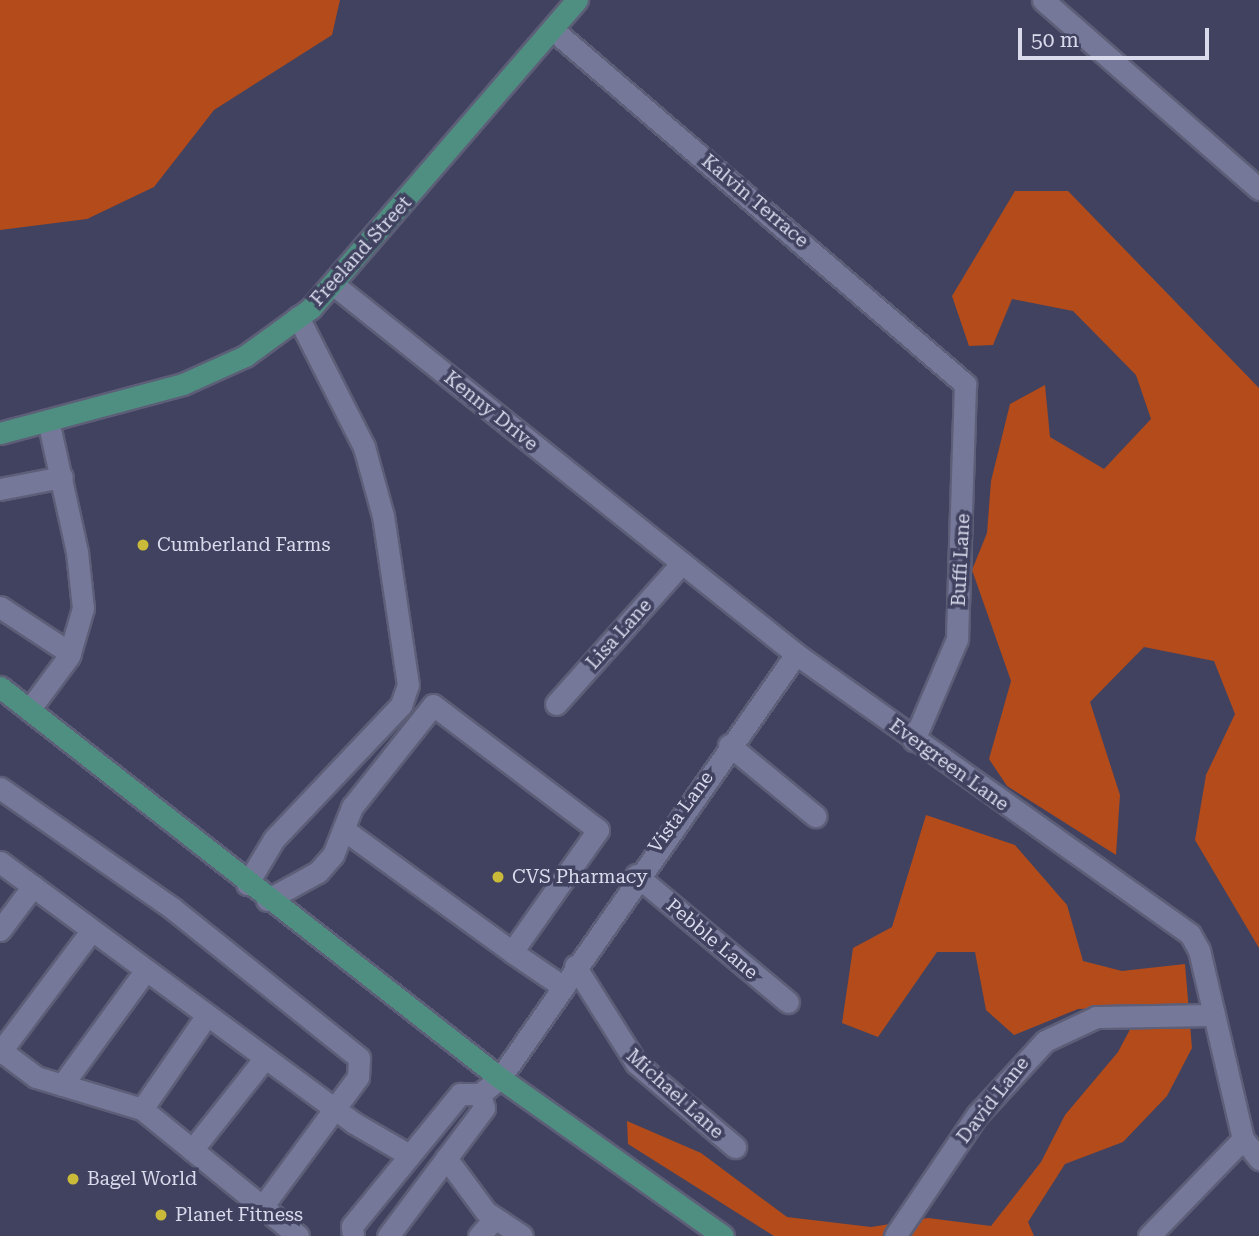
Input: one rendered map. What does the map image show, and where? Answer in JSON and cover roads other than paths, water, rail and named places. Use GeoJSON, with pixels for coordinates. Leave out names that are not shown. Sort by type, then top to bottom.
{"type":"FeatureCollection","features":[{"type":"Feature","properties":{"kind":"main road","name":"Freeland Street"},"geometry":{"type":"LineString","coordinates":[[0,433],[183,384],[245,356],[298,317],[334,285],[577,0]]}},
{"type":"Feature","properties":{"kind":"main road"},"geometry":{"type":"LineString","coordinates":[[0,687],[267,900],[500,1078],[723,1236]]}},
{"type":"Feature","properties":{"kind":"street"},"geometry":{"type":"LineString","coordinates":[[1043,0],[1259,189]]}},
{"type":"Feature","properties":{"kind":"street","name":"Kalvin Terrace"},"geometry":{"type":"LineString","coordinates":[[552,29],[958,373]]}},
{"type":"Feature","properties":{"kind":"street","name":"Kenny Drive"},"geometry":{"type":"LineString","coordinates":[[334,285],[648,536]]}},
{"type":"Feature","properties":{"kind":"street"},"geometry":{"type":"LineString","coordinates":[[247,884],[274,839],[401,705],[408,685],[383,516],[364,447],[298,317]]}},
{"type":"Feature","properties":{"kind":"street","name":"Buffi Lane"},"geometry":{"type":"LineString","coordinates":[[915,740],[957,639],[969,397],[958,373]]}},
{"type":"Feature","properties":{"kind":"street"},"geometry":{"type":"LineString","coordinates":[[29,710],[70,653],[83,608],[62,477],[48,420]]}},
{"type":"Feature","properties":{"kind":"street"},"geometry":{"type":"LineString","coordinates":[[0,489],[62,477]]}},
{"type":"Feature","properties":{"kind":"street","name":"Evergreen Lane"},"geometry":{"type":"LineString","coordinates":[[648,536],[796,653],[1190,934],[1243,1139]]}},
{"type":"Feature","properties":{"kind":"street","name":"Lisa Lane"},"geometry":{"type":"LineString","coordinates":[[556,704],[682,563]]}},
{"type":"Feature","properties":{"kind":"street"},"geometry":{"type":"LineString","coordinates":[[0,607],[70,653]]}},
{"type":"Feature","properties":{"kind":"street","name":"Vista Lane"},"geometry":{"type":"LineString","coordinates":[[410,1155],[460,1094],[480,1094],[500,1078],[636,875],[796,653]]}},
{"type":"Feature","properties":{"kind":"street"},"geometry":{"type":"LineString","coordinates":[[267,900],[317,872],[347,832],[352,807],[433,705],[598,830],[512,952]]}},
{"type":"Feature","properties":{"kind":"street"},"geometry":{"type":"LineString","coordinates":[[729,745],[815,816]]}},
{"type":"Feature","properties":{"kind":"street"},"geometry":{"type":"LineString","coordinates":[[0,788],[173,908],[359,1058],[358,1077],[262,1207]]}},
{"type":"Feature","properties":{"kind":"street"},"geometry":{"type":"LineString","coordinates":[[347,832],[562,986]]}},
{"type":"Feature","properties":{"kind":"street"},"geometry":{"type":"LineString","coordinates":[[0,862],[336,1110],[410,1155],[352,1226],[353,1236]]}},
{"type":"Feature","properties":{"kind":"street","name":"Pebble Lane"},"geometry":{"type":"LineString","coordinates":[[636,875],[788,1002]]}},
{"type":"Feature","properties":{"kind":"street"},"geometry":{"type":"LineString","coordinates":[[0,930],[33,886]]}},
{"type":"Feature","properties":{"kind":"street"},"geometry":{"type":"LineString","coordinates":[[92,930],[1,1050],[36,1077],[142,1109],[298,1236]]}},
{"type":"Feature","properties":{"kind":"street","name":"Michael Lane"},"geometry":{"type":"LineString","coordinates":[[575,966],[636,1063],[735,1147]]}},
{"type":"Feature","properties":{"kind":"street"},"geometry":{"type":"LineString","coordinates":[[62,1085],[146,970]]}},
{"type":"Feature","properties":{"kind":"street"},"geometry":{"type":"LineString","coordinates":[[142,1109],[207,1015]]}},
{"type":"Feature","properties":{"kind":"street","name":"David Lane"},"geometry":{"type":"LineString","coordinates":[[895,1236],[977,1115],[1045,1041],[1096,1017],[1213,1015]]}},
{"type":"Feature","properties":{"kind":"street"},"geometry":{"type":"LineString","coordinates":[[192,1150],[265,1058]]}},
{"type":"Feature","properties":{"kind":"street"},"geometry":{"type":"LineString","coordinates":[[388,1236],[484,1108],[480,1094]]}},
{"type":"Feature","properties":{"kind":"street"},"geometry":{"type":"LineString","coordinates":[[1149,1236],[1243,1139],[1259,1159]]}},
{"type":"Feature","properties":{"kind":"street"},"geometry":{"type":"LineString","coordinates":[[446,1158],[490,1215],[522,1236]]}},
{"type":"Feature","properties":{"kind":"street"},"geometry":{"type":"LineString","coordinates":[[479,1236],[490,1215]]}},
{"type":"Feature","properties":{"kind":"place","name":"Cumberland Farms"},"geometry":{"type":"Point","coordinates":[143,545]}},
{"type":"Feature","properties":{"kind":"place","name":"CVS Pharmacy"},"geometry":{"type":"Point","coordinates":[498,877]}},
{"type":"Feature","properties":{"kind":"place","name":"Bagel World"},"geometry":{"type":"Point","coordinates":[73,1179]}},
{"type":"Feature","properties":{"kind":"place","name":"Planet Fitness"},"geometry":{"type":"Point","coordinates":[161,1215]}}]}
